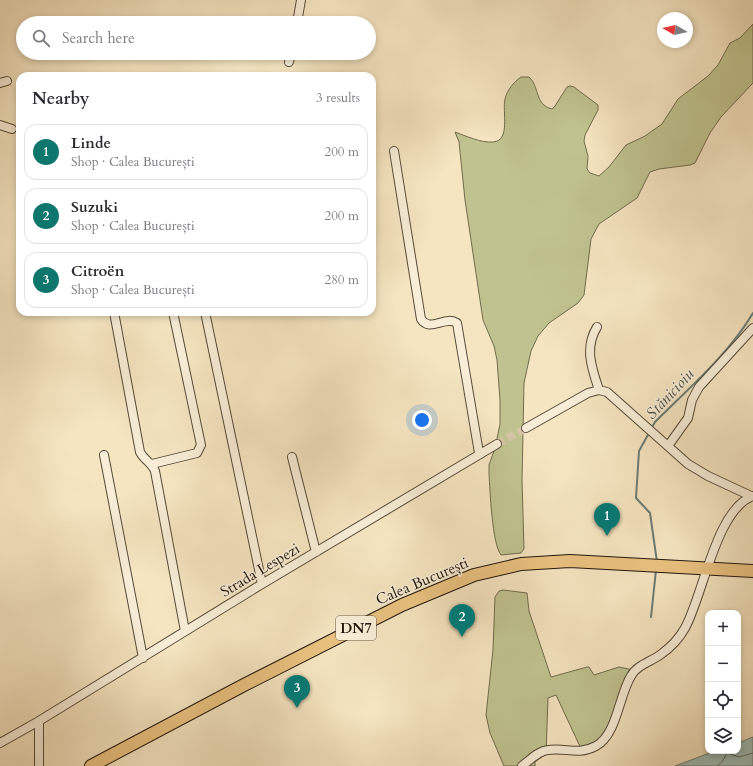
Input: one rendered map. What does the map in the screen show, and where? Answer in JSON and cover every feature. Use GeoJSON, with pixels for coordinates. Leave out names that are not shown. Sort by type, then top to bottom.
{"type":"FeatureCollection","features":[{"type":"Feature","properties":{"kind":"highway","name":"Calea București"},"geometry":{"type":"LineString","coordinates":[[91,766],[244,685],[402,605],[474,575],[496,568],[544,562],[641,564],[753,571]]}},
{"type":"Feature","properties":{"kind":"street"},"geometry":{"type":"LineString","coordinates":[[299,16],[302,0]]}},
{"type":"Feature","properties":{"kind":"street"},"geometry":{"type":"LineString","coordinates":[[0,125],[12,129]]}},
{"type":"Feature","properties":{"kind":"street"},"geometry":{"type":"LineString","coordinates":[[394,151],[421,319],[428,325],[449,320],[457,323],[479,453]]}},
{"type":"Feature","properties":{"kind":"street"},"geometry":{"type":"LineString","coordinates":[[115,316],[140,452],[142,457],[152,464],[155,471],[185,631]]}},
{"type":"Feature","properties":{"kind":"street"},"geometry":{"type":"LineString","coordinates":[[152,464],[198,453],[201,445],[174,316]]}},
{"type":"Feature","properties":{"kind":"street"},"geometry":{"type":"LineString","coordinates":[[205,316],[262,584]]}},
{"type":"Feature","properties":{"kind":"street"},"geometry":{"type":"LineString","coordinates":[[597,327],[591,337],[590,343],[593,371],[599,390]]}},
{"type":"Feature","properties":{"kind":"street"},"geometry":{"type":"LineString","coordinates":[[668,446],[688,418],[692,400],[700,387],[753,328]]}},
{"type":"Feature","properties":{"kind":"street"},"geometry":{"type":"LineString","coordinates":[[522,766],[548,750],[579,751],[592,747],[601,742],[613,722],[633,673],[661,655],[681,634],[699,595],[706,568],[724,527],[733,513],[752,496],[708,476],[688,464],[607,392],[599,390],[588,393],[526,428]]}},
{"type":"Feature","properties":{"kind":"street","name":"Strada Lespezi"},"geometry":{"type":"LineString","coordinates":[[0,743],[39,721],[479,453],[497,444]]}},
{"type":"Feature","properties":{"kind":"street"},"geometry":{"type":"LineString","coordinates":[[104,455],[143,658]]}},
{"type":"Feature","properties":{"kind":"street"},"geometry":{"type":"LineString","coordinates":[[292,457],[316,552]]}},
{"type":"Feature","properties":{"kind":"street"},"geometry":{"type":"LineString","coordinates":[[39,721],[39,766]]}},
{"type":"Feature","properties":{"kind":"green space"},"geometry":{"type":"Polygon","coordinates":[[[753,24],[753,83],[721,117],[710,133],[695,163],[650,172],[637,198],[599,224],[591,239],[584,295],[578,303],[549,323],[538,336],[531,351],[524,383],[522,480],[524,549],[521,553],[501,555],[495,540],[489,474],[489,465],[495,448],[500,424],[497,360],[494,346],[483,320],[465,200],[459,142],[455,132],[488,142],[499,140],[502,137],[505,125],[504,104],[507,92],[521,77],[529,77],[535,86],[542,103],[546,107],[552,109],[567,87],[574,87],[598,105],[598,110],[585,135],[584,141],[588,156],[587,169],[590,173],[599,176],[609,167],[626,145],[645,136],[662,124],[678,99],[708,76],[718,65],[730,43],[740,38],[753,24]]]}},
{"type":"Feature","properties":{"kind":"green space"},"geometry":{"type":"Polygon","coordinates":[[[503,590],[527,593],[529,611],[551,677],[587,667],[589,667],[594,675],[619,667],[638,671],[628,685],[602,745],[583,753],[556,695],[548,698],[546,754],[535,762],[535,766],[504,766],[490,733],[486,715],[493,650],[495,597],[499,591],[503,590]]]}},
{"type":"Feature","properties":{"kind":"water"},"geometry":{"type":"Polygon","coordinates":[[[753,737],[753,766],[675,766],[707,754],[741,754],[741,742],[753,737]]]}},
{"type":"Feature","properties":{"kind":"waterway","name":"Stănicioiu"},"geometry":{"type":"LineString","coordinates":[[651,429],[655,422],[720,357],[732,343],[753,313]]}},
{"type":"Feature","properties":{"kind":"waterway","name":"Stănicioiu"},"geometry":{"type":"LineString","coordinates":[[649,433],[639,451],[636,498],[650,513],[657,562]]}},
{"type":"Feature","properties":{"kind":"waterway","name":"Stănicioiu"},"geometry":{"type":"LineString","coordinates":[[651,617],[656,570]]}},
{"type":"Feature","properties":{"kind":"tunnel"},"geometry":{"type":"LineString","coordinates":[[497,444],[526,428]]}},
{"type":"Feature","properties":{"kind":"place","name":"Linde"},"geometry":{"type":"Point","coordinates":[607,536]}},
{"type":"Feature","properties":{"kind":"place","name":"Suzuki"},"geometry":{"type":"Point","coordinates":[462,637]}},
{"type":"Feature","properties":{"kind":"place","name":"Citroën"},"geometry":{"type":"Point","coordinates":[297,708]}}]}
